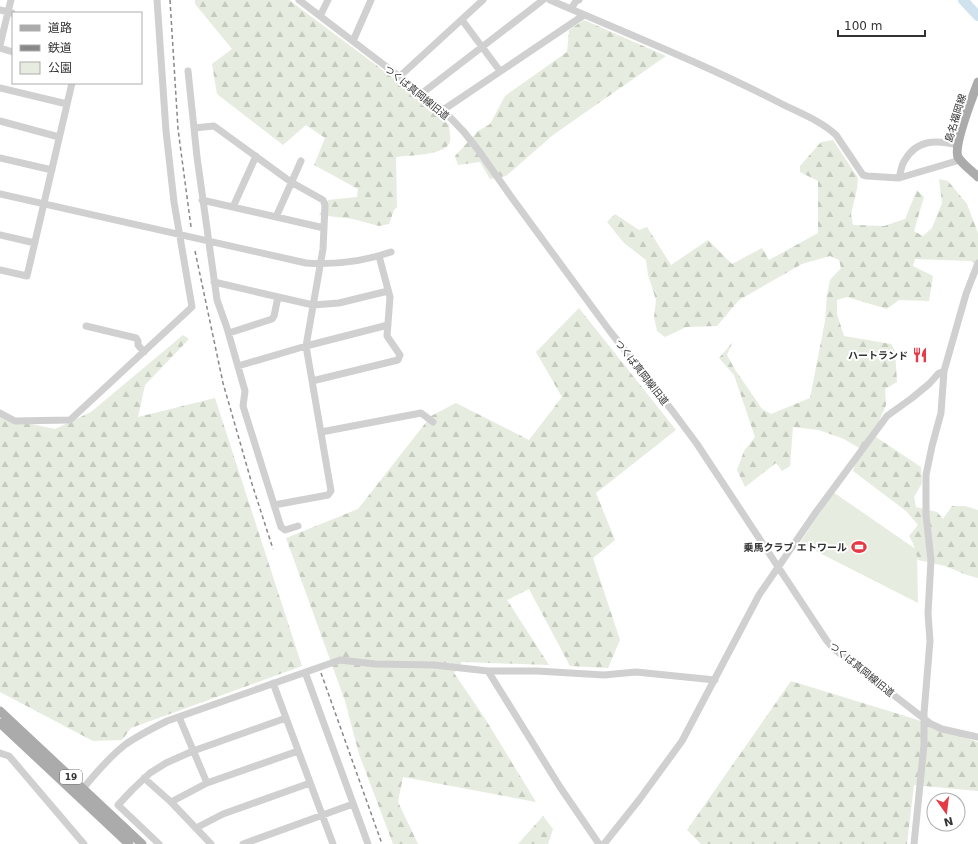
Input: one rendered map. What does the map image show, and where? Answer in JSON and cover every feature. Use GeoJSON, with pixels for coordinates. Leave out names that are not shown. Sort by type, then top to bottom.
{"type":"FeatureCollection","features":[{"type":"Feature","properties":{"kind":"main road","name":"島名福岡線"},"geometry":{"type":"LineString","coordinates":[[960,160],[957,154],[957,144],[978,82]]}},
{"type":"Feature","properties":{"kind":"main road"},"geometry":{"type":"LineString","coordinates":[[960,160],[978,177]]}},
{"type":"Feature","properties":{"kind":"main road","name":"19"},"geometry":{"type":"LineString","coordinates":[[0,711],[129,844]]}},
{"type":"Feature","properties":{"kind":"main road","name":"19"},"geometry":{"type":"LineString","coordinates":[[0,723],[142,844]]}},
{"type":"Feature","properties":{"kind":"street"},"geometry":{"type":"LineString","coordinates":[[0,45],[11,12],[11,0]]}},
{"type":"Feature","properties":{"kind":"street"},"geometry":{"type":"LineString","coordinates":[[0,413],[15,422],[70,420],[191,309],[192,306],[179,235],[165,124],[158,0]]}},
{"type":"Feature","properties":{"kind":"street","name":"つくば真岡線旧道"},"geometry":{"type":"LineString","coordinates":[[299,0],[442,110],[464,132],[604,324],[697,444],[830,645],[931,724],[942,729],[978,737]]}},
{"type":"Feature","properties":{"kind":"street"},"geometry":{"type":"LineString","coordinates":[[320,16],[328,0]]}},
{"type":"Feature","properties":{"kind":"street"},"geometry":{"type":"LineString","coordinates":[[353,41],[371,0]]}},
{"type":"Feature","properties":{"kind":"street"},"geometry":{"type":"LineString","coordinates":[[421,94],[543,0]]}},
{"type":"Feature","properties":{"kind":"street"},"geometry":{"type":"LineString","coordinates":[[550,0],[568,5],[584,15],[743,84],[831,130],[863,175],[899,178],[960,160]]}},
{"type":"Feature","properties":{"kind":"street"},"geometry":{"type":"LineString","coordinates":[[568,5],[578,0]]}},
{"type":"Feature","properties":{"kind":"street"},"geometry":{"type":"LineString","coordinates":[[399,77],[462,20],[479,1]]}},
{"type":"Feature","properties":{"kind":"street"},"geometry":{"type":"LineString","coordinates":[[0,10],[11,12]]}},
{"type":"Feature","properties":{"kind":"street"},"geometry":{"type":"LineString","coordinates":[[442,110],[584,15]]}},
{"type":"Feature","properties":{"kind":"street"},"geometry":{"type":"LineString","coordinates":[[462,20],[500,71]]}},
{"type":"Feature","properties":{"kind":"street"},"geometry":{"type":"LineString","coordinates":[[0,48],[12,52]]}},
{"type":"Feature","properties":{"kind":"street"},"geometry":{"type":"LineString","coordinates":[[188,71],[202,200],[217,300],[229,333],[245,391],[243,406],[281,527],[286,530],[298,526]]}},
{"type":"Feature","properties":{"kind":"street"},"geometry":{"type":"LineString","coordinates":[[0,270],[28,276],[72,84]]}},
{"type":"Feature","properties":{"kind":"street"},"geometry":{"type":"LineString","coordinates":[[0,88],[67,104]]}},
{"type":"Feature","properties":{"kind":"street"},"geometry":{"type":"LineString","coordinates":[[0,121],[59,136]]}},
{"type":"Feature","properties":{"kind":"street"},"geometry":{"type":"LineString","coordinates":[[194,128],[214,126],[291,182],[323,200],[325,205],[321,264],[306,346],[331,491],[328,495],[274,505]]}},
{"type":"Feature","properties":{"kind":"street"},"geometry":{"type":"LineString","coordinates":[[899,178],[905,160],[921,145],[941,141],[957,144]]}},
{"type":"Feature","properties":{"kind":"street"},"geometry":{"type":"LineString","coordinates":[[233,207],[256,156]]}},
{"type":"Feature","properties":{"kind":"street"},"geometry":{"type":"LineString","coordinates":[[0,158],[52,170]]}},
{"type":"Feature","properties":{"kind":"street"},"geometry":{"type":"LineString","coordinates":[[276,217],[301,161]]}},
{"type":"Feature","properties":{"kind":"street"},"geometry":{"type":"LineString","coordinates":[[0,194],[289,260],[321,264],[355,262],[391,252]]}},
{"type":"Feature","properties":{"kind":"street"},"geometry":{"type":"LineString","coordinates":[[202,200],[324,228]]}},
{"type":"Feature","properties":{"kind":"street"},"geometry":{"type":"LineString","coordinates":[[0,235],[35,243]]}},
{"type":"Feature","properties":{"kind":"street"},"geometry":{"type":"LineString","coordinates":[[312,381],[398,360],[400,355],[387,336],[390,297],[379,256]]}},
{"type":"Feature","properties":{"kind":"street"},"geometry":{"type":"LineString","coordinates":[[914,844],[924,745],[925,693],[930,641],[928,613],[931,560],[926,514],[926,475],[942,413],[944,371],[966,294],[978,263]]}},
{"type":"Feature","properties":{"kind":"street"},"geometry":{"type":"LineString","coordinates":[[214,282],[313,305],[339,304],[384,292]]}},
{"type":"Feature","properties":{"kind":"street"},"geometry":{"type":"LineString","coordinates":[[229,333],[272,319],[278,297]]}},
{"type":"Feature","properties":{"kind":"street"},"geometry":{"type":"LineString","coordinates":[[238,366],[306,346],[388,325]]}},
{"type":"Feature","properties":{"kind":"street"},"geometry":{"type":"LineString","coordinates":[[86,326],[136,338],[138,345],[144,352]]}},
{"type":"Feature","properties":{"kind":"street"},"geometry":{"type":"LineString","coordinates":[[604,844],[639,800],[682,741],[758,595],[816,512],[887,416],[929,384],[938,374],[944,371]]}},
{"type":"Feature","properties":{"kind":"street"},"geometry":{"type":"LineString","coordinates":[[321,432],[421,413],[433,422]]}},
{"type":"Feature","properties":{"kind":"street"},"geometry":{"type":"LineString","coordinates":[[80,792],[109,760],[126,745],[167,721],[340,660],[375,664],[434,665],[488,670],[604,674],[636,672],[715,680]]}},
{"type":"Feature","properties":{"kind":"street"},"geometry":{"type":"LineString","coordinates":[[488,670],[560,787],[600,844]]}},
{"type":"Feature","properties":{"kind":"street"},"geometry":{"type":"LineString","coordinates":[[305,672],[368,844]]}},
{"type":"Feature","properties":{"kind":"street"},"geometry":{"type":"LineString","coordinates":[[273,683],[333,844]]}},
{"type":"Feature","properties":{"kind":"street"},"geometry":{"type":"LineString","coordinates":[[180,717],[207,783]]}},
{"type":"Feature","properties":{"kind":"street"},"geometry":{"type":"LineString","coordinates":[[158,844],[118,805],[144,778],[166,763],[193,751],[286,718]]}},
{"type":"Feature","properties":{"kind":"street"},"geometry":{"type":"LineString","coordinates":[[171,802],[207,783],[298,751]]}},
{"type":"Feature","properties":{"kind":"street"},"geometry":{"type":"LineString","coordinates":[[0,753],[9,756],[84,844]]}},
{"type":"Feature","properties":{"kind":"street"},"geometry":{"type":"LineString","coordinates":[[144,778],[171,802],[211,844]]}},
{"type":"Feature","properties":{"kind":"street"},"geometry":{"type":"LineString","coordinates":[[196,828],[223,814],[310,783]]}},
{"type":"Feature","properties":{"kind":"street"},"geometry":{"type":"LineString","coordinates":[[243,844],[353,804]]}},
{"type":"Feature","properties":{"kind":"green space"},"geometry":{"type":"Polygon","coordinates":[[[195,0],[289,0],[424,101],[449,125],[450,141],[442,150],[426,154],[396,157],[397,207],[394,210],[389,224],[379,226],[353,219],[319,215],[328,200],[357,197],[358,189],[314,165],[325,138],[306,125],[283,145],[217,94],[212,64],[232,49],[195,4],[195,0]]]}},
{"type":"Feature","properties":{"kind":"green space"},"geometry":{"type":"Polygon","coordinates":[[[584,20],[666,56],[553,135],[506,176],[490,179],[480,162],[458,165],[455,156],[478,131],[490,124],[505,96],[567,52],[569,30],[584,20]]]}},
{"type":"Feature","properties":{"kind":"green space"},"geometry":{"type":"Polygon","coordinates":[[[833,140],[858,178],[851,214],[853,225],[884,226],[905,219],[917,190],[924,197],[914,231],[923,236],[932,228],[942,203],[939,179],[948,181],[967,204],[978,233],[978,265],[971,261],[915,259],[913,266],[933,276],[929,301],[899,300],[887,309],[847,297],[837,300],[837,314],[844,336],[891,344],[895,351],[897,382],[885,389],[886,405],[873,435],[921,467],[922,483],[914,497],[916,507],[937,512],[943,519],[952,506],[965,506],[978,510],[978,578],[945,566],[918,560],[913,543],[909,536],[918,525],[906,511],[853,471],[859,448],[844,439],[819,430],[793,427],[790,466],[782,471],[776,463],[745,487],[737,470],[744,451],[755,437],[734,375],[719,358],[732,343],[727,355],[734,368],[762,409],[771,414],[810,398],[825,321],[830,280],[841,268],[839,260],[830,256],[802,264],[739,300],[717,326],[686,327],[665,337],[657,331],[654,317],[656,300],[648,275],[646,260],[624,243],[607,222],[615,214],[639,230],[647,227],[671,265],[708,240],[732,264],[762,248],[769,260],[818,233],[818,181],[800,172],[800,166],[821,142],[833,140]]]}},
{"type":"Feature","properties":{"kind":"green space"},"geometry":{"type":"Polygon","coordinates":[[[579,308],[676,430],[596,493],[615,540],[593,558],[620,640],[608,668],[570,666],[529,589],[507,600],[549,665],[462,662],[454,673],[484,717],[536,802],[403,777],[398,802],[418,844],[393,844],[359,754],[345,701],[286,538],[358,509],[431,416],[456,403],[529,440],[562,397],[536,352],[579,308]]]}},
{"type":"Feature","properties":{"kind":"green space"},"geometry":{"type":"Polygon","coordinates":[[[183,335],[189,339],[145,385],[138,417],[215,398],[302,666],[131,728],[122,740],[93,741],[0,692],[0,414],[7,419],[55,429],[91,412],[183,335]]]}},
{"type":"Feature","properties":{"kind":"green space","name":"乗馬クラブ エトワール"},"geometry":{"type":"Polygon","coordinates":[[[833,492],[917,550],[918,603],[800,543],[833,492]]]}},
{"type":"Feature","properties":{"kind":"green space"},"geometry":{"type":"Polygon","coordinates":[[[791,681],[915,719],[978,742],[978,791],[914,785],[907,844],[701,844],[687,830],[791,681]]]}},
{"type":"Feature","properties":{"kind":"green space"},"geometry":{"type":"Polygon","coordinates":[[[543,816],[553,829],[548,844],[518,844],[543,816]]]}},
{"type":"Feature","properties":{"kind":"waterway"},"geometry":{"type":"LineString","coordinates":[[963,0],[978,16]]}},
{"type":"Feature","properties":{"kind":"railway"},"geometry":{"type":"LineString","coordinates":[[170,0],[178,129],[191,227]]}},
{"type":"Feature","properties":{"kind":"railway"},"geometry":{"type":"LineString","coordinates":[[195,251],[223,383],[252,484],[273,549]]}},
{"type":"Feature","properties":{"kind":"railway"},"geometry":{"type":"LineString","coordinates":[[321,673],[382,844]]}},
{"type":"Feature","properties":{"kind":"place","name":"ハートランド"},"geometry":{"type":"Point","coordinates":[920,355]}},
{"type":"Feature","properties":{"kind":"place","name":"乗馬クラブ エトワール"},"geometry":{"type":"Point","coordinates":[859,547]}}]}
